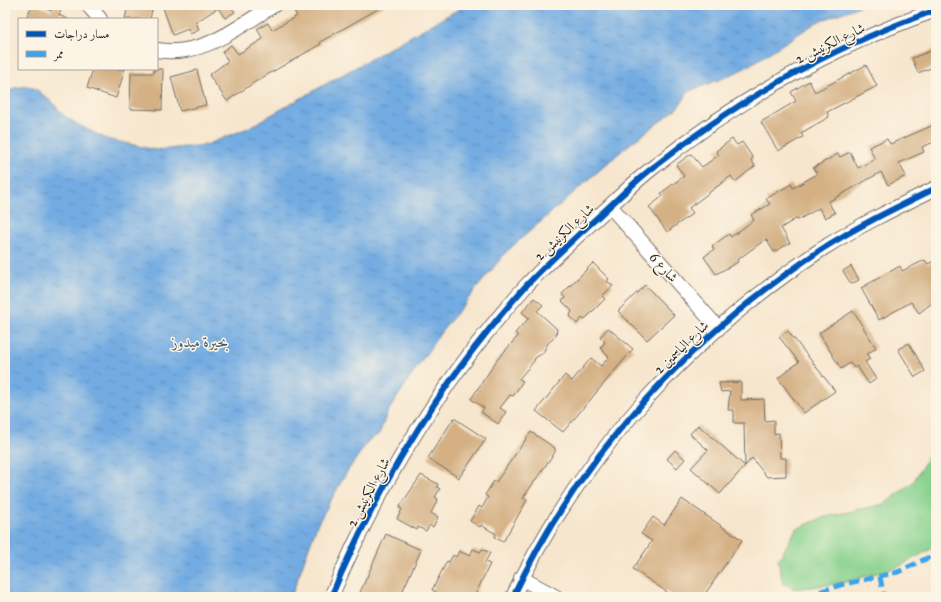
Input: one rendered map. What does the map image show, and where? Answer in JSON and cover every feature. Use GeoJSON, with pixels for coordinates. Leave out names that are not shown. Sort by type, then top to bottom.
{"type":"FeatureCollection","features":[{"type":"Feature","properties":{"kind":"street"},"geometry":{"type":"LineString","coordinates":[[88,5],[99,18]]}},
{"type":"Feature","properties":{"kind":"street"},"geometry":{"type":"LineString","coordinates":[[158,50],[185,51],[204,46],[223,38],[274,5]]}},
{"type":"Feature","properties":{"kind":"street","name":"شارع الكرنيش 2"},"geometry":{"type":"LineString","coordinates":[[330,597],[360,534],[400,459],[462,364],[526,287],[555,256],[654,166],[703,130],[753,97],[806,67],[853,44],[936,10]]}},
{"type":"Feature","properties":{"kind":"street","name":"شارع الياسمين 2"},"geometry":{"type":"LineString","coordinates":[[512,597],[521,578],[553,522],[576,487],[628,419],[671,371],[718,328],[769,287],[822,249],[879,216],[936,188]]}},
{"type":"Feature","properties":{"kind":"street","name":"شارع 6"},"geometry":{"type":"LineString","coordinates":[[610,206],[718,328]]}},
{"type":"Feature","properties":{"kind":"street"},"geometry":{"type":"LineString","coordinates":[[521,578],[556,597]]}},
{"type":"Feature","properties":{"kind":"green space"},"geometry":{"type":"Polygon","coordinates":[[[936,443],[936,546],[898,567],[842,583],[795,589],[783,583],[778,561],[796,529],[825,517],[885,504],[914,481],[936,443]]]}},
{"type":"Feature","properties":{"kind":"water","name":"بحيرة ميدوز"},"geometry":{"type":"Polygon","coordinates":[[[466,5],[863,5],[817,22],[750,65],[729,76],[687,92],[684,100],[675,110],[626,147],[506,252],[438,336],[388,411],[379,434],[368,441],[345,475],[317,525],[291,597],[5,597],[5,94],[15,88],[27,86],[36,89],[54,104],[62,114],[79,125],[107,139],[156,150],[206,145],[248,128],[466,5]]]}},
{"type":"Feature","properties":{"kind":"building"},"geometry":{"type":"Polygon","coordinates":[[[32,5],[37,5],[51,11],[54,5],[57,5],[62,7],[59,15],[66,18],[26,18],[32,5]]]}},
{"type":"Feature","properties":{"kind":"building"},"geometry":{"type":"Polygon","coordinates":[[[128,5],[153,5],[150,18],[125,18],[128,5]]]}},
{"type":"Feature","properties":{"kind":"building"},"geometry":{"type":"Polygon","coordinates":[[[171,5],[230,5],[235,12],[225,18],[218,8],[196,22],[199,30],[190,34],[188,29],[173,35],[163,8],[171,5]]]}},
{"type":"Feature","properties":{"kind":"building"},"geometry":{"type":"Polygon","coordinates":[[[298,5],[303,5],[307,11],[317,5],[385,5],[320,42],[321,44],[258,80],[227,101],[209,75],[228,61],[222,52],[231,45],[238,54],[263,39],[257,29],[268,23],[272,30],[297,16],[292,8],[298,5]]]}},
{"type":"Feature","properties":{"kind":"building"},"geometry":{"type":"Polygon","coordinates":[[[936,49],[936,66],[918,73],[912,58],[936,49]]]}},
{"type":"Feature","properties":{"kind":"building"},"geometry":{"type":"Polygon","coordinates":[[[866,65],[877,86],[827,112],[829,117],[801,133],[803,137],[778,151],[761,122],[796,101],[791,92],[809,81],[815,92],[866,65]]]}},
{"type":"Feature","properties":{"kind":"building"},"geometry":{"type":"Polygon","coordinates":[[[163,69],[162,110],[130,109],[131,73],[154,73],[154,70],[163,69]]]}},
{"type":"Feature","properties":{"kind":"building"},"geometry":{"type":"Polygon","coordinates":[[[93,70],[125,70],[116,98],[87,88],[93,70]]]}},
{"type":"Feature","properties":{"kind":"building"},"geometry":{"type":"Polygon","coordinates":[[[197,70],[206,105],[180,111],[171,77],[197,70]]]}},
{"type":"Feature","properties":{"kind":"building"},"geometry":{"type":"Polygon","coordinates":[[[936,124],[936,141],[922,147],[924,152],[899,163],[906,176],[888,185],[881,172],[828,202],[835,213],[825,218],[819,208],[798,220],[797,218],[781,228],[790,243],[774,252],[766,239],[737,260],[738,262],[716,274],[704,257],[714,249],[712,246],[729,234],[731,237],[754,220],[751,215],[770,204],[766,199],[791,184],[793,188],[817,174],[813,168],[838,154],[840,157],[850,152],[858,168],[875,159],[869,147],[887,139],[890,144],[936,124]]]}},
{"type":"Feature","properties":{"kind":"building"},"geometry":{"type":"Polygon","coordinates":[[[732,139],[737,145],[742,142],[753,158],[751,160],[755,166],[735,182],[731,176],[689,208],[693,213],[667,232],[649,207],[663,196],[661,193],[684,176],[676,165],[691,154],[702,167],[719,155],[716,151],[732,139]]]}},
{"type":"Feature","properties":{"kind":"building"},"geometry":{"type":"Polygon","coordinates":[[[925,260],[928,264],[936,260],[936,300],[919,313],[911,302],[879,320],[861,288],[900,266],[902,271],[925,260]]]}},
{"type":"Feature","properties":{"kind":"building"},"geometry":{"type":"Polygon","coordinates":[[[593,263],[609,279],[607,281],[613,286],[602,296],[605,299],[584,320],[582,318],[577,324],[570,316],[572,311],[562,301],[565,298],[562,294],[593,263]]]}},
{"type":"Feature","properties":{"kind":"building"},"geometry":{"type":"Polygon","coordinates":[[[851,266],[859,280],[851,284],[843,271],[851,266]]]}},
{"type":"Feature","properties":{"kind":"building"},"geometry":{"type":"Polygon","coordinates":[[[645,285],[674,315],[647,340],[618,311],[645,285]]]}},
{"type":"Feature","properties":{"kind":"building"},"geometry":{"type":"Polygon","coordinates":[[[534,298],[543,305],[537,311],[557,329],[556,336],[548,343],[543,353],[535,358],[519,379],[523,381],[513,396],[510,395],[500,408],[506,412],[498,424],[481,412],[484,408],[471,399],[497,360],[518,336],[515,333],[529,318],[522,312],[534,298]]]}},
{"type":"Feature","properties":{"kind":"building"},"geometry":{"type":"Polygon","coordinates":[[[853,311],[876,348],[867,354],[870,359],[865,362],[876,379],[869,384],[857,366],[854,368],[850,363],[841,369],[819,333],[853,311]]]}},
{"type":"Feature","properties":{"kind":"building"},"geometry":{"type":"Polygon","coordinates":[[[608,328],[633,349],[563,432],[536,411],[565,375],[572,381],[591,358],[601,366],[609,357],[600,348],[605,342],[600,337],[608,328]]]}},
{"type":"Feature","properties":{"kind":"building"},"geometry":{"type":"Polygon","coordinates":[[[788,331],[835,391],[804,413],[778,378],[799,362],[779,337],[788,331]]]}},
{"type":"Feature","properties":{"kind":"building"},"geometry":{"type":"Polygon","coordinates":[[[909,343],[925,371],[915,377],[898,349],[909,343]]]}},
{"type":"Feature","properties":{"kind":"building"},"geometry":{"type":"Polygon","coordinates":[[[741,382],[741,400],[764,399],[765,421],[774,420],[774,434],[779,433],[780,458],[786,458],[786,476],[767,477],[752,458],[745,466],[744,423],[734,423],[734,410],[728,410],[730,391],[721,392],[719,383],[741,382]]]}},
{"type":"Feature","properties":{"kind":"building"},"geometry":{"type":"Polygon","coordinates":[[[454,418],[486,439],[459,478],[428,458],[454,418]]]}},
{"type":"Feature","properties":{"kind":"building"},"geometry":{"type":"Polygon","coordinates":[[[698,425],[745,466],[720,494],[691,468],[708,450],[690,434],[698,425]]]}},
{"type":"Feature","properties":{"kind":"building"},"geometry":{"type":"Polygon","coordinates":[[[531,432],[555,448],[555,452],[523,498],[527,500],[503,542],[494,537],[496,534],[481,525],[480,527],[470,521],[479,506],[482,508],[488,497],[485,495],[494,481],[496,482],[531,432]]]}},
{"type":"Feature","properties":{"kind":"building"},"geometry":{"type":"Polygon","coordinates":[[[675,450],[685,459],[677,468],[667,459],[675,450]]]}},
{"type":"Feature","properties":{"kind":"building"},"geometry":{"type":"Polygon","coordinates":[[[421,475],[438,484],[437,487],[440,489],[435,497],[438,499],[431,513],[438,517],[433,527],[430,525],[426,531],[418,527],[417,530],[397,519],[402,509],[399,508],[421,475]]]}},
{"type":"Feature","properties":{"kind":"building"},"geometry":{"type":"Polygon","coordinates":[[[682,499],[742,540],[703,597],[674,597],[633,569],[652,541],[641,534],[653,517],[664,525],[682,499]]]}},
{"type":"Feature","properties":{"kind":"building"},"geometry":{"type":"Polygon","coordinates":[[[386,534],[421,550],[400,597],[358,597],[386,534]]]}},
{"type":"Feature","properties":{"kind":"building"},"geometry":{"type":"Polygon","coordinates":[[[473,549],[480,552],[482,549],[490,553],[485,562],[490,564],[474,597],[447,597],[432,590],[447,561],[449,562],[453,555],[456,557],[459,551],[470,556],[473,549]]]}},
{"type":"Feature","properties":{"kind":"marked path"},"geometry":{"type":"LineString","coordinates":[[806,596],[840,585],[898,572],[936,554]]}},
{"type":"Feature","properties":{"kind":"marked path"},"geometry":{"type":"LineString","coordinates":[[880,577],[884,597]]}},
{"type":"Feature","properties":{"kind":"cycle path"},"geometry":{"type":"LineString","coordinates":[[331,597],[349,555],[391,474],[440,396],[494,323],[524,288],[552,260],[640,178],[720,118],[789,76],[824,58],[898,24],[936,10]]}},
{"type":"Feature","properties":{"kind":"cycle path"},"geometry":{"type":"LineString","coordinates":[[513,597],[540,545],[571,495],[606,447],[644,402],[684,360],[728,320],[774,283],[822,249],[892,210],[936,188]]}}]}
